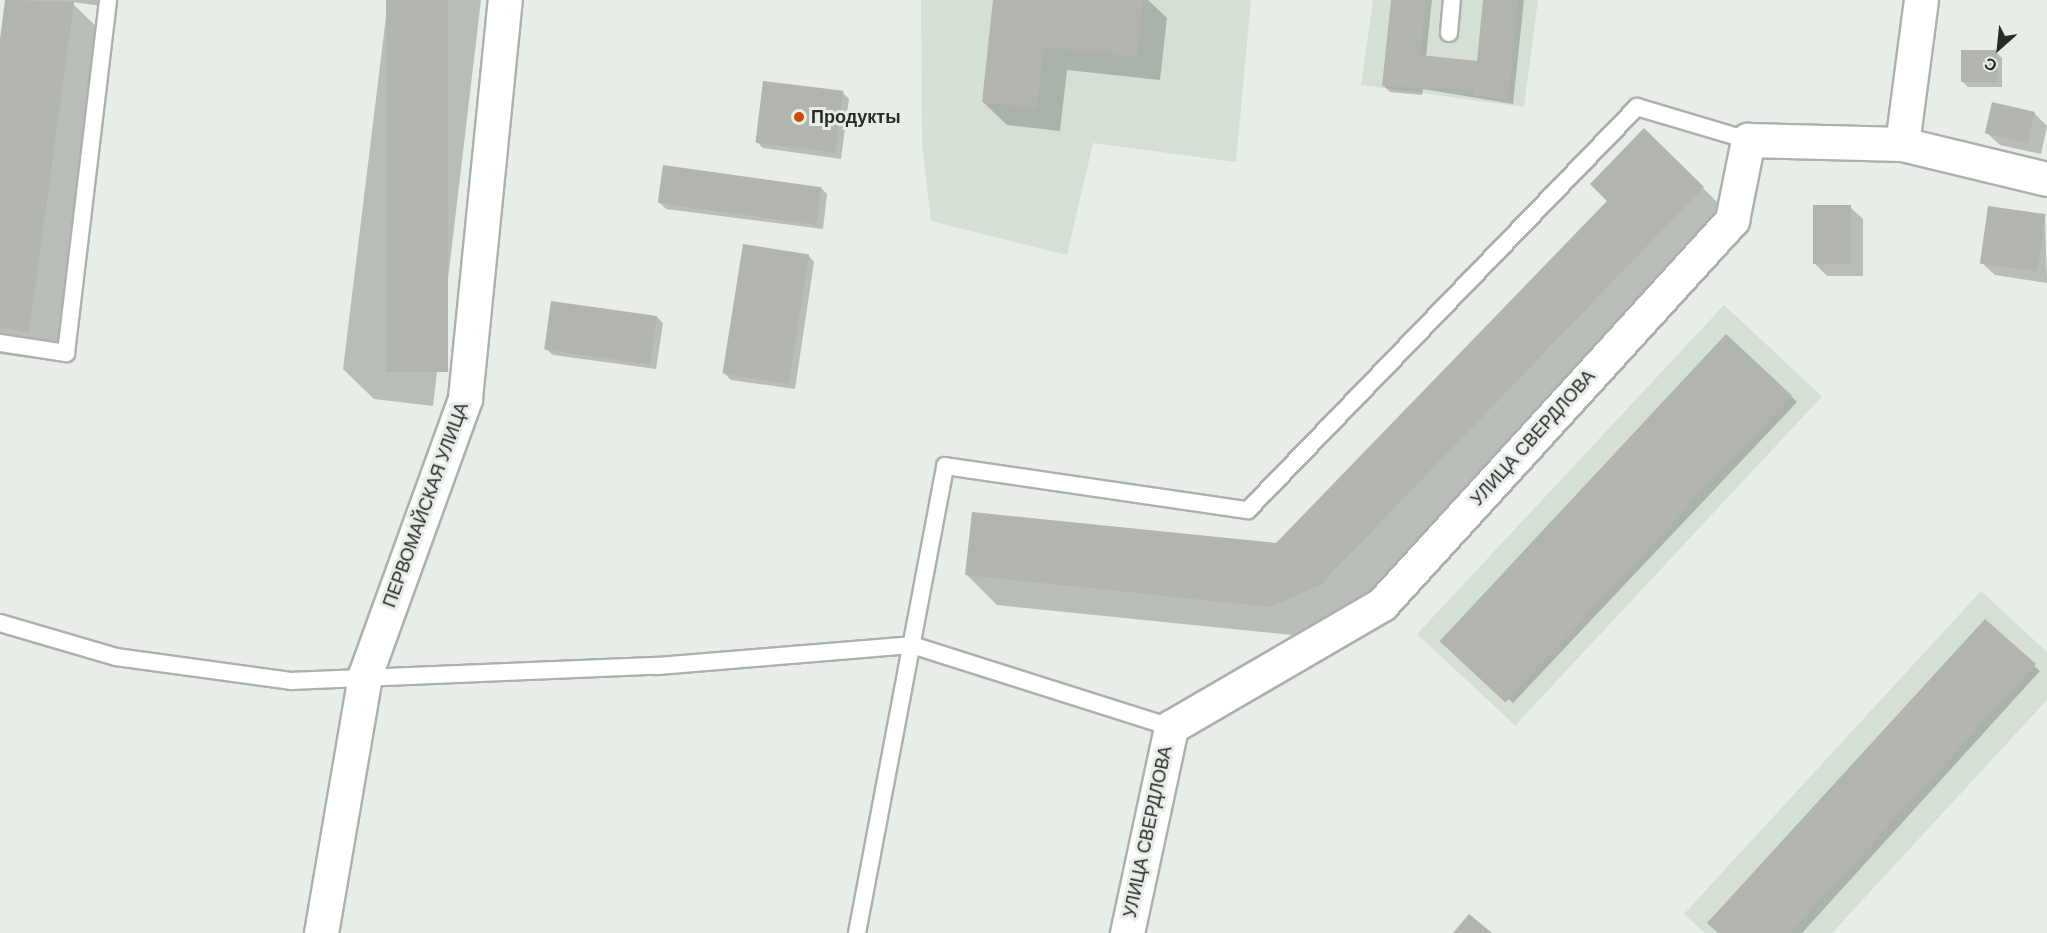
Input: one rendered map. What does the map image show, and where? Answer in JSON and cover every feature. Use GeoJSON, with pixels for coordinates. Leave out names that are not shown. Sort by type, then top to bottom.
{"type":"FeatureCollection","features":[{"type":"Feature","properties":{"kind":"street","name":"ПЕРВОМАЙСКАЯ УЛИЦА"},"geometry":{"type":"LineString","coordinates":[[321,933],[365,675],[465,398],[505,0]]}},
{"type":"Feature","properties":{"kind":"street"},"geometry":{"type":"LineString","coordinates":[[1902,144],[1921,0]]}},
{"type":"Feature","properties":{"kind":"street"},"geometry":{"type":"LineString","coordinates":[[1748,140],[1902,144],[2047,179]]}},
{"type":"Feature","properties":{"kind":"street","name":"УЛИЦА СВЕРДЛОВА"},"geometry":{"type":"LineString","coordinates":[[1127,933],[1171,727],[1382,604],[1732,220],[1748,140]]}},
{"type":"Feature","properties":{"kind":"lane"},"geometry":{"type":"LineString","coordinates":[[0,343],[66,352],[108,0]]}},
{"type":"Feature","properties":{"kind":"lane"},"geometry":{"type":"LineString","coordinates":[[1449,33],[1452,0]]}},
{"type":"Feature","properties":{"kind":"lane"},"geometry":{"type":"LineString","coordinates":[[857,933],[945,466],[1248,510],[1637,107],[1748,140]]}},
{"type":"Feature","properties":{"kind":"lane"},"geometry":{"type":"LineString","coordinates":[[0,623],[116,657],[292,681],[365,675],[657,666],[912,645],[1171,727]]}},
{"type":"Feature","properties":{"kind":"shaded area"},"geometry":{"type":"Polygon","coordinates":[[[921,0],[1251,0],[1236,162],[1093,143],[1067,255],[931,221],[922,145],[921,0]]]}},
{"type":"Feature","properties":{"kind":"shaded area"},"geometry":{"type":"Polygon","coordinates":[[[1373,0],[1538,0],[1524,107],[1361,85],[1373,0]]]}},
{"type":"Feature","properties":{"kind":"shaded area"},"geometry":{"type":"Polygon","coordinates":[[[1724,305],[1822,396],[1515,725],[1417,634],[1724,305]]]}},
{"type":"Feature","properties":{"kind":"shaded area"},"geometry":{"type":"Polygon","coordinates":[[[1981,591],[2047,652],[2047,700],[1832,933],[1705,933],[1684,914],[1981,591]]]}},
{"type":"Feature","properties":{"kind":"building"},"geometry":{"type":"Polygon","coordinates":[[[5,0],[74,2],[29,332],[0,328],[0,39],[5,0]]]}},
{"type":"Feature","properties":{"kind":"building"},"geometry":{"type":"Polygon","coordinates":[[[386,0],[448,0],[448,372],[386,372],[386,0]]]}},
{"type":"Feature","properties":{"kind":"building"},"geometry":{"type":"Polygon","coordinates":[[[993,0],[1143,0],[1137,57],[1044,47],[1037,108],[982,102],[993,0]]]}},
{"type":"Feature","properties":{"kind":"building"},"geometry":{"type":"Polygon","coordinates":[[[1391,0],[1426,0],[1420,55],[1477,61],[1483,0],[1518,0],[1508,99],[1474,96],[1474,90],[1382,86],[1391,0]]]}},
{"type":"Feature","properties":{"kind":"building"},"geometry":{"type":"Polygon","coordinates":[[[1961,50],[1997,50],[1997,82],[1961,82],[1961,50]]]}},
{"type":"Feature","properties":{"kind":"building","name":"Продукты"},"geometry":{"type":"Polygon","coordinates":[[[763,81],[843,91],[836,152],[755,143],[763,81]]]}},
{"type":"Feature","properties":{"kind":"building"},"geometry":{"type":"Polygon","coordinates":[[[1992,102],[2035,112],[2028,143],[1985,133],[1992,102]]]}},
{"type":"Feature","properties":{"kind":"building"},"geometry":{"type":"Polygon","coordinates":[[[1644,128],[1704,187],[1320,585],[1270,607],[965,575],[972,512],[1276,543],[1607,201],[1590,184],[1644,128]]]}},
{"type":"Feature","properties":{"kind":"building"},"geometry":{"type":"Polygon","coordinates":[[[663,165],[821,187],[816,225],[658,203],[663,165]]]}},
{"type":"Feature","properties":{"kind":"building"},"geometry":{"type":"Polygon","coordinates":[[[1813,205],[1851,205],[1851,264],[1813,264],[1813,205]]]}},
{"type":"Feature","properties":{"kind":"building"},"geometry":{"type":"Polygon","coordinates":[[[1988,206],[2045,214],[2037,272],[1980,263],[1988,206]]]}},
{"type":"Feature","properties":{"kind":"building"},"geometry":{"type":"Polygon","coordinates":[[[743,244],[809,254],[789,384],[723,373],[743,244]]]}},
{"type":"Feature","properties":{"kind":"building"},"geometry":{"type":"Polygon","coordinates":[[[551,301],[657,316],[650,364],[544,350],[551,301]]]}},
{"type":"Feature","properties":{"kind":"building"},"geometry":{"type":"Polygon","coordinates":[[[1726,334],[1792,395],[1505,703],[1440,641],[1726,334]]]}},
{"type":"Feature","properties":{"kind":"building"},"geometry":{"type":"Polygon","coordinates":[[[1985,619],[2036,664],[1791,933],[1718,933],[1707,923],[1985,619]]]}},
{"type":"Feature","properties":{"kind":"building"},"geometry":{"type":"Polygon","coordinates":[[[1469,914],[1492,933],[1453,933],[1469,914]]]}},
{"type":"Feature","properties":{"kind":"place","name":"Продукты"},"geometry":{"type":"Point","coordinates":[799,117]}}]}
